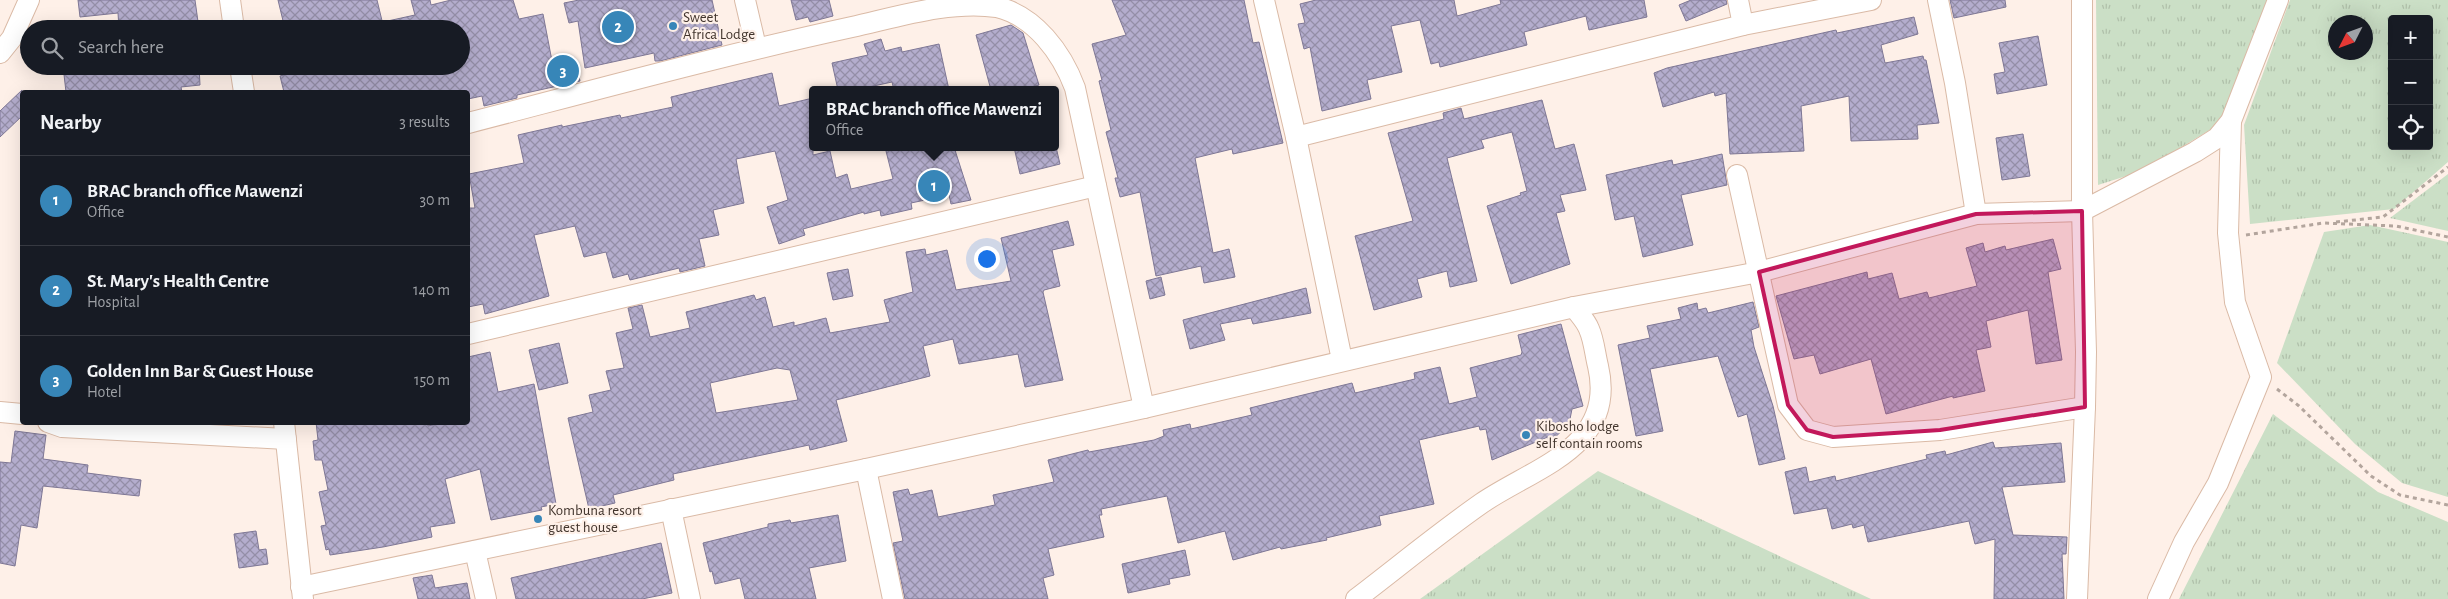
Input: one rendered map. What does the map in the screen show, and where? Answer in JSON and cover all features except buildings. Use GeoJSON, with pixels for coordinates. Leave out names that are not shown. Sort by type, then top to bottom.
{"type":"FeatureCollection","features":[{"type":"Feature","properties":{"kind":"street"},"geometry":{"type":"LineString","coordinates":[[20,20],[29,0]]}},
{"type":"Feature","properties":{"kind":"street"},"geometry":{"type":"LineString","coordinates":[[230,0],[233,20]]}},
{"type":"Feature","properties":{"kind":"street"},"geometry":{"type":"LineString","coordinates":[[745,0],[756,47]]}},
{"type":"Feature","properties":{"kind":"street"},"geometry":{"type":"LineString","coordinates":[[1264,0],[1296,137],[1342,360]]}},
{"type":"Feature","properties":{"kind":"street"},"geometry":{"type":"LineString","coordinates":[[1738,0],[1743,25]]}},
{"type":"Feature","properties":{"kind":"street"},"geometry":{"type":"LineString","coordinates":[[1296,137],[1743,25],[1871,0]]}},
{"type":"Feature","properties":{"kind":"street"},"geometry":{"type":"LineString","coordinates":[[1938,0],[1955,83],[1976,214]]}},
{"type":"Feature","properties":{"kind":"street"},"geometry":{"type":"LineString","coordinates":[[2077,599],[2086,352],[2082,211],[2082,0]]}},
{"type":"Feature","properties":{"kind":"street"},"geometry":{"type":"LineString","coordinates":[[56,425],[62,427],[285,431],[302,593],[475,551],[866,469],[1144,408],[1574,307],[1759,272],[1976,214],[2082,211],[2195,152],[2217,138],[2231,121],[2278,0]]}},
{"type":"Feature","properties":{"kind":"street"},"geometry":{"type":"LineString","coordinates":[[470,122],[756,47],[934,9],[968,4],[998,8],[1026,21],[1059,53],[1067,66],[1075,88],[1144,408]]}},
{"type":"Feature","properties":{"kind":"street"},"geometry":{"type":"LineString","coordinates":[[0,53],[12,38],[20,20]]}},
{"type":"Feature","properties":{"kind":"street"},"geometry":{"type":"LineString","coordinates":[[241,75],[244,90]]}},
{"type":"Feature","properties":{"kind":"street"},"geometry":{"type":"LineString","coordinates":[[2158,599],[2184,542],[2218,483],[2261,377],[2235,302],[2229,238],[2231,121]]}},
{"type":"Feature","properties":{"kind":"street"},"geometry":{"type":"LineString","coordinates":[[1737,175],[1788,406],[1800,423],[1816,434],[1833,437],[1940,430],[2085,407]]}},
{"type":"Feature","properties":{"kind":"street"},"geometry":{"type":"LineString","coordinates":[[470,334],[1096,186]]}},
{"type":"Feature","properties":{"kind":"street"},"geometry":{"type":"LineString","coordinates":[[1356,599],[1471,510],[1570,450],[1587,434],[1597,413],[1600,397],[1600,374],[1589,328],[1574,307]]}},
{"type":"Feature","properties":{"kind":"street"},"geometry":{"type":"LineString","coordinates":[[0,412],[20,414]]}},
{"type":"Feature","properties":{"kind":"street"},"geometry":{"type":"LineString","coordinates":[[866,469],[894,599]]}},
{"type":"Feature","properties":{"kind":"street"},"geometry":{"type":"LineString","coordinates":[[671,509],[690,599]]}},
{"type":"Feature","properties":{"kind":"street"},"geometry":{"type":"LineString","coordinates":[[475,551],[486,599]]}},
{"type":"Feature","properties":{"kind":"path"},"geometry":{"type":"LineString","coordinates":[[2229,238],[2323,223],[2383,217],[2448,167]]}},
{"type":"Feature","properties":{"kind":"path"},"geometry":{"type":"LineString","coordinates":[[2323,223],[2396,226],[2448,237]]}},
{"type":"Feature","properties":{"kind":"path"},"geometry":{"type":"LineString","coordinates":[[2261,377],[2299,406],[2371,476],[2400,495],[2448,505]]}},
{"type":"Feature","properties":{"kind":"highlighted area"},"geometry":{"type":"Polygon","coordinates":[[[2082,211],[2085,407],[1940,430],[1833,437],[1807,430],[1788,405],[1759,272],[1976,214],[2082,211]]]}},
{"type":"Feature","properties":{"kind":"green space"},"geometry":{"type":"Polygon","coordinates":[[[2096,0],[2269,0],[2223,122],[2142,171],[2098,185],[2096,0]]]}},
{"type":"Feature","properties":{"kind":"green space"},"geometry":{"type":"Polygon","coordinates":[[[2290,0],[2448,0],[2448,162],[2394,209],[2250,224],[2244,125],[2290,0]]]}},
{"type":"Feature","properties":{"kind":"green space"},"geometry":{"type":"Polygon","coordinates":[[[2448,174],[2448,231],[2390,218],[2448,174]]]}},
{"type":"Feature","properties":{"kind":"green space"},"geometry":{"type":"Polygon","coordinates":[[[2370,225],[2448,242],[2448,497],[2402,483],[2355,444],[2277,363],[2324,232],[2370,225]]]}},
{"type":"Feature","properties":{"kind":"green space"},"geometry":{"type":"Polygon","coordinates":[[[2273,414],[2378,492],[2448,522],[2448,599],[2179,599],[2273,414]]]}},
{"type":"Feature","properties":{"kind":"green space"},"geometry":{"type":"Polygon","coordinates":[[[1598,471],[1871,599],[1420,599],[1598,471]]]}},
{"type":"Feature","properties":{"kind":"place","name":"Sweet Africa Lodge"},"geometry":{"type":"Point","coordinates":[673,26]}},
{"type":"Feature","properties":{"kind":"place","name":"St. Mary's Health Centre"},"geometry":{"type":"Point","coordinates":[618,27]}},
{"type":"Feature","properties":{"kind":"place","name":"Golden Inn Bar & Guest House"},"geometry":{"type":"Point","coordinates":[563,71]}},
{"type":"Feature","properties":{"kind":"place","name":"BRAC branch office Mawenzi"},"geometry":{"type":"Point","coordinates":[934,186]}},
{"type":"Feature","properties":{"kind":"place","name":"Kibosho lodge self contain rooms"},"geometry":{"type":"Point","coordinates":[1526,435]}},
{"type":"Feature","properties":{"kind":"place","name":"Kombuna resort guest house"},"geometry":{"type":"Point","coordinates":[538,519]}}]}
